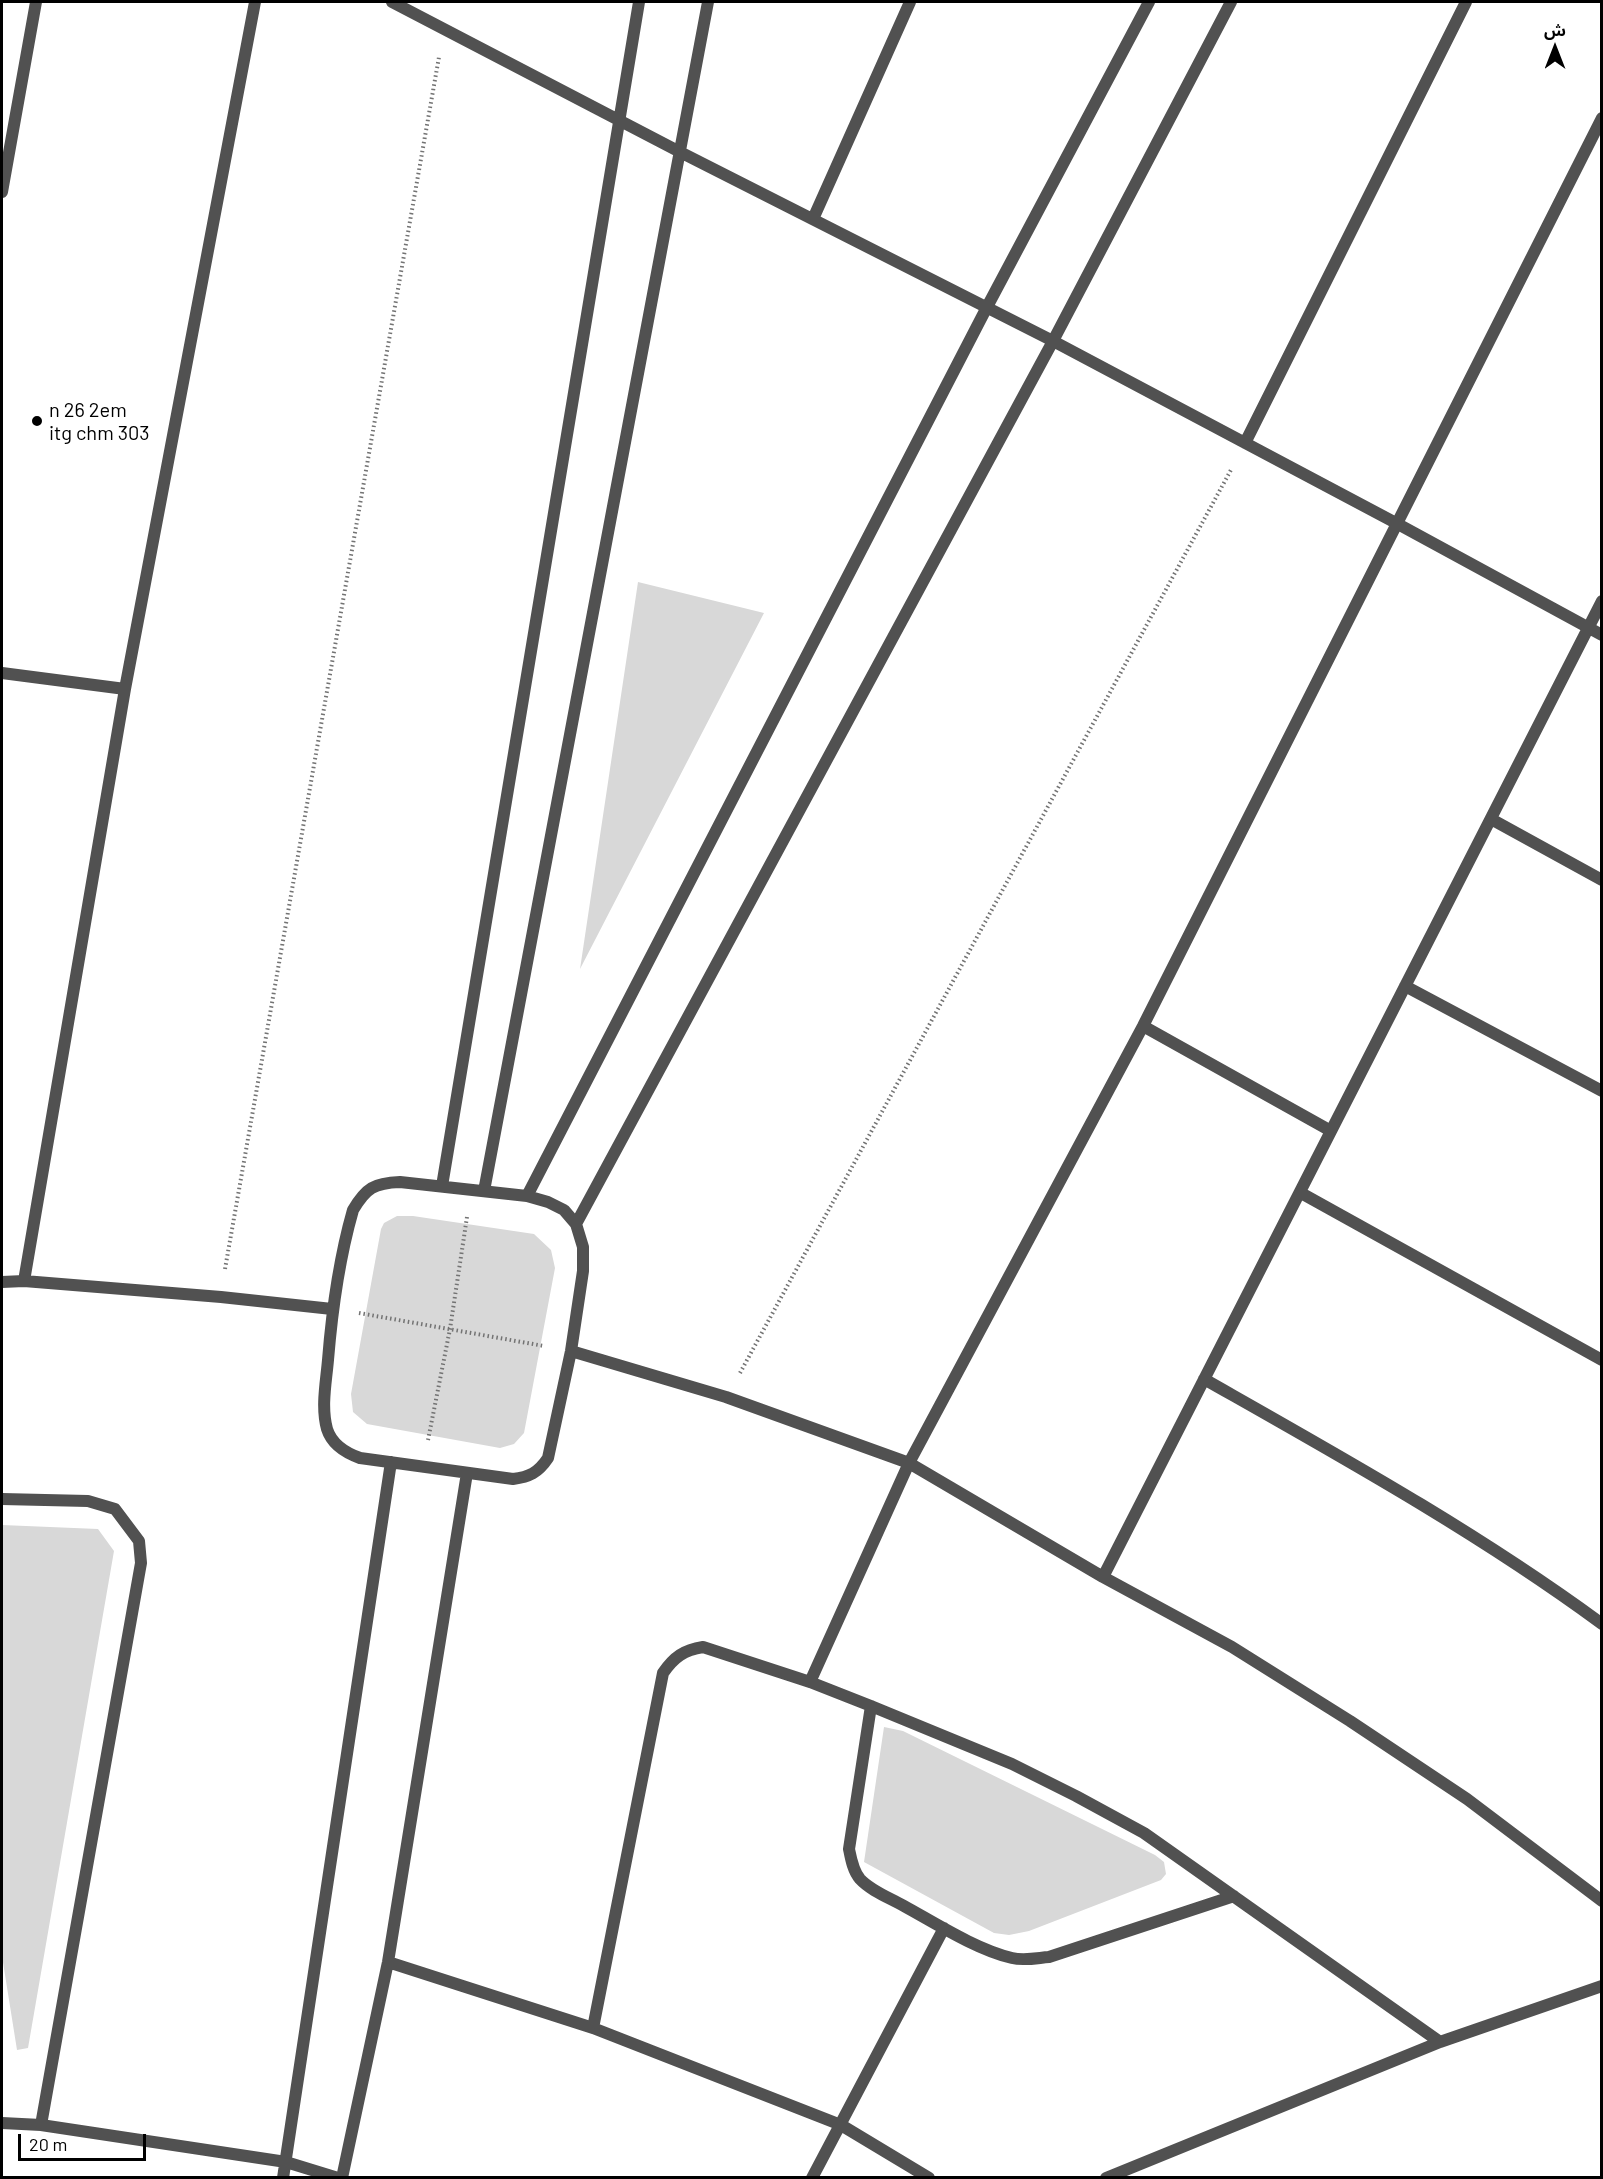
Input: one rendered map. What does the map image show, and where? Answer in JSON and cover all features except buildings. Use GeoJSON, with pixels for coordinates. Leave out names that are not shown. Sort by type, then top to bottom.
{"type":"FeatureCollection","features":[{"type":"Feature","properties":{"kind":"street"},"geometry":{"type":"LineString","coordinates":[[2,192],[36,2]]}},
{"type":"Feature","properties":{"kind":"street"},"geometry":{"type":"LineString","coordinates":[[24,1281],[125,689],[255,2]]}},
{"type":"Feature","properties":{"kind":"street"},"geometry":{"type":"LineString","coordinates":[[392,2],[680,152],[1053,341],[1602,635]]}},
{"type":"Feature","properties":{"kind":"street"},"geometry":{"type":"LineString","coordinates":[[442,1186],[639,2]]}},
{"type":"Feature","properties":{"kind":"street"},"geometry":{"type":"LineString","coordinates":[[478,1190],[708,2]]}},
{"type":"Feature","properties":{"kind":"street"},"geometry":{"type":"LineString","coordinates":[[813,219],[910,2]]}},
{"type":"Feature","properties":{"kind":"street"},"geometry":{"type":"LineString","coordinates":[[527,1196],[987,307],[1149,2]]}},
{"type":"Feature","properties":{"kind":"street"},"geometry":{"type":"LineString","coordinates":[[576,1224],[1053,341],[1231,2]]}},
{"type":"Feature","properties":{"kind":"street"},"geometry":{"type":"LineString","coordinates":[[1245,443],[1466,2]]}},
{"type":"Feature","properties":{"kind":"street"},"geometry":{"type":"LineString","coordinates":[[810,1682],[909,1463],[1143,1026],[1602,118]]}},
{"type":"Feature","properties":{"kind":"street"},"geometry":{"type":"LineString","coordinates":[[1102,1577],[1301,1193],[1602,602]]}},
{"type":"Feature","properties":{"kind":"street"},"geometry":{"type":"LineString","coordinates":[[2,673],[125,689]]}},
{"type":"Feature","properties":{"kind":"street"},"geometry":{"type":"LineString","coordinates":[[1491,819],[1602,880]]}},
{"type":"Feature","properties":{"kind":"street"},"geometry":{"type":"LineString","coordinates":[[1405,986],[1602,1091]]}},
{"type":"Feature","properties":{"kind":"street"},"geometry":{"type":"LineString","coordinates":[[1143,1026],[1331,1131]]}},
{"type":"Feature","properties":{"kind":"street"},"geometry":{"type":"LineString","coordinates":[[400,1182],[478,1190],[527,1196],[548,1202],[564,1210],[576,1224],[583,1247],[583,1271],[571,1351],[548,1458],[541,1469],[528,1477],[513,1479],[360,1458],[344,1452],[328,1431],[324,1410],[332,1309],[352,1210],[370,1188],[384,1183],[400,1182]]}},
{"type":"Feature","properties":{"kind":"street"},"geometry":{"type":"LineString","coordinates":[[1301,1193],[1602,1360]]}},
{"type":"Feature","properties":{"kind":"street"},"geometry":{"type":"LineString","coordinates":[[2,1282],[24,1281],[221,1297],[332,1309]]}},
{"type":"Feature","properties":{"kind":"street"},"geometry":{"type":"LineString","coordinates":[[571,1351],[726,1397],[909,1463],[1102,1577],[1232,1647],[1350,1721],[1467,1799],[1602,1901]]}},
{"type":"Feature","properties":{"kind":"street"},"geometry":{"type":"LineString","coordinates":[[1204,1379],[1337,1454],[1457,1527],[1602,1624]]}},
{"type":"Feature","properties":{"kind":"street"},"geometry":{"type":"LineString","coordinates":[[283,2178],[391,1462]]}},
{"type":"Feature","properties":{"kind":"street"},"geometry":{"type":"LineString","coordinates":[[2,2123],[41,2125],[286,2162],[340,2178],[388,1962],[467,1473]]}},
{"type":"Feature","properties":{"kind":"street"},"geometry":{"type":"LineString","coordinates":[[2,1499],[88,1501],[115,1509],[139,1541],[141,1563],[41,2125]]}},
{"type":"Feature","properties":{"kind":"street"},"geometry":{"type":"LineString","coordinates":[[593,2028],[663,1673],[673,1659],[680,1654],[703,1647],[810,1682],[871,1706],[1012,1764],[1076,1796],[1144,1833],[1440,2042]]}},
{"type":"Feature","properties":{"kind":"street"},"geometry":{"type":"LineString","coordinates":[[871,1706],[849,1849],[852,1865],[860,1879],[874,1889],[944,1928],[996,1953],[1014,1959],[1049,1957],[1234,1896]]}},
{"type":"Feature","properties":{"kind":"street"},"geometry":{"type":"LineString","coordinates":[[812,2178],[944,1928]]}},
{"type":"Feature","properties":{"kind":"street"},"geometry":{"type":"LineString","coordinates":[[388,1962],[593,2028],[840,2125],[929,2178]]}},
{"type":"Feature","properties":{"kind":"street"},"geometry":{"type":"LineString","coordinates":[[1106,2178],[1440,2042],[1602,1986]]}},
{"type":"Feature","properties":{"kind":"path"},"geometry":{"type":"LineString","coordinates":[[221,1297],[444,29]]}},
{"type":"Feature","properties":{"kind":"path"},"geometry":{"type":"LineString","coordinates":[[726,1397],[1245,443]]}},
{"type":"Feature","properties":{"kind":"path"},"geometry":{"type":"LineString","coordinates":[[423,1467],[478,1190]]}},
{"type":"Feature","properties":{"kind":"path"},"geometry":{"type":"LineString","coordinates":[[332,1309],[571,1351]]}},
{"type":"Feature","properties":{"kind":"shaded area"},"geometry":{"type":"Polygon","coordinates":[[[638,582],[764,613],[580,969],[638,582]]]}},
{"type":"Feature","properties":{"kind":"shaded area"},"geometry":{"type":"Polygon","coordinates":[[[397,1216],[413,1216],[534,1234],[551,1250],[555,1268],[524,1433],[514,1444],[500,1448],[367,1424],[353,1412],[351,1394],[381,1229],[384,1223],[397,1216]]]}},
{"type":"Feature","properties":{"kind":"shaded area"},"geometry":{"type":"Polygon","coordinates":[[[2,1525],[98,1529],[114,1551],[28,2048],[17,2050],[2,1956],[2,1525]]]}},
{"type":"Feature","properties":{"kind":"shaded area"},"geometry":{"type":"Polygon","coordinates":[[[884,1727],[903,1731],[1155,1855],[1164,1862],[1166,1874],[1161,1880],[1029,1931],[1009,1935],[994,1933],[864,1862],[884,1727]]]}},
{"type":"Feature","properties":{"kind":"place","name":"n 26 2em itg chm 303"},"geometry":{"type":"Point","coordinates":[37,421]}}]}
